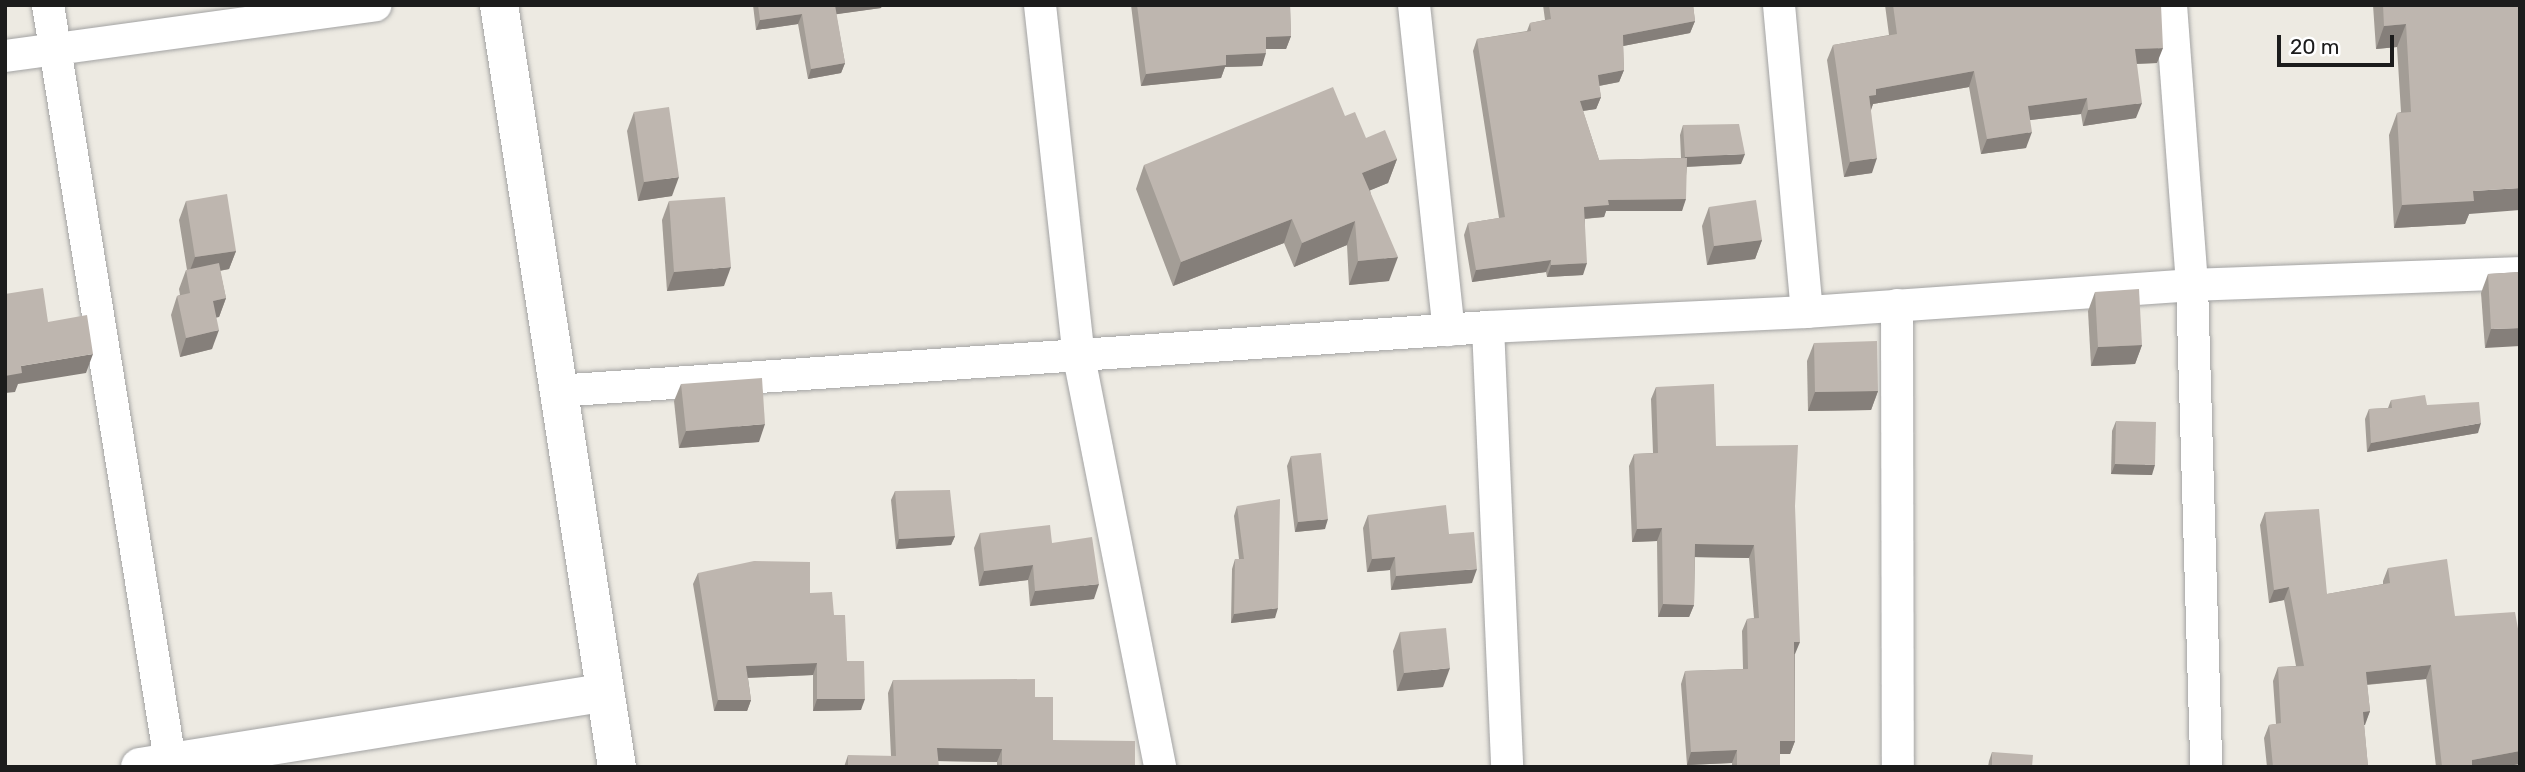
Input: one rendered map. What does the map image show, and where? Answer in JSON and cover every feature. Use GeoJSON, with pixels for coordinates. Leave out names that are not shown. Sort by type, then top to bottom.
{"type":"FeatureCollection","features":[{"type":"Feature","properties":{"kind":"street"},"geometry":{"type":"LineString","coordinates":[[48,5],[161,765],[603,693]]}},
{"type":"Feature","properties":{"kind":"street"},"geometry":{"type":"LineString","coordinates":[[5,56],[376,5]]}},
{"type":"Feature","properties":{"kind":"street"},"geometry":{"type":"LineString","coordinates":[[499,5],[556,391],[617,767]]}},
{"type":"Feature","properties":{"kind":"street"},"geometry":{"type":"LineString","coordinates":[[1040,5],[1079,357],[1160,767]]}},
{"type":"Feature","properties":{"kind":"street"},"geometry":{"type":"LineString","coordinates":[[1414,5],[1449,330]]}},
{"type":"Feature","properties":{"kind":"street"},"geometry":{"type":"LineString","coordinates":[[1779,5],[1807,312]]}},
{"type":"Feature","properties":{"kind":"street"},"geometry":{"type":"LineString","coordinates":[[2171,5],[2193,285],[2206,767]]}},
{"type":"Feature","properties":{"kind":"street"},"geometry":{"type":"LineString","coordinates":[[556,391],[1488,327],[1807,312],[2193,285],[2520,273]]}},
{"type":"Feature","properties":{"kind":"street"},"geometry":{"type":"LineString","coordinates":[[1897,305],[1898,767]]}},
{"type":"Feature","properties":{"kind":"street"},"geometry":{"type":"LineString","coordinates":[[1488,327],[1507,767]]}},
{"type":"Feature","properties":{"kind":"building"},"geometry":{"type":"Polygon","coordinates":[[[758,5],[835,5],[845,63],[811,69],[802,14],[760,20],[758,5]]]}},
{"type":"Feature","properties":{"kind":"building"},"geometry":{"type":"Polygon","coordinates":[[[1137,5],[1290,5],[1291,36],[1266,37],[1266,53],[1226,55],[1226,65],[1146,74],[1137,5]]]}},
{"type":"Feature","properties":{"kind":"building"},"geometry":{"type":"Polygon","coordinates":[[[1549,5],[1693,5],[1695,21],[1623,35],[1624,70],[1598,75],[1601,97],[1580,101],[1599,160],[1687,158],[1686,199],[1608,200],[1609,205],[1584,207],[1587,263],[1551,265],[1551,260],[1476,270],[1468,223],[1505,217],[1477,39],[1531,31],[1530,23],[1551,19],[1549,5]]]}},
{"type":"Feature","properties":{"kind":"building"},"geometry":{"type":"Polygon","coordinates":[[[1893,5],[2161,5],[2163,48],[2135,49],[2142,103],[2088,110],[2087,98],[2028,106],[2032,132],[1987,139],[1974,71],[1876,89],[1876,95],[1869,96],[1877,158],[1850,162],[1833,45],[1897,34],[1893,5]]]}},
{"type":"Feature","properties":{"kind":"building"},"geometry":{"type":"Polygon","coordinates":[[[2383,5],[2520,5],[2520,188],[2473,191],[2474,201],[2402,205],[2397,113],[2411,112],[2406,24],[2384,26],[2383,5]]]}},
{"type":"Feature","properties":{"kind":"building"},"geometry":{"type":"Polygon","coordinates":[[[1333,87],[1345,116],[1355,112],[1366,138],[1385,130],[1397,159],[1362,173],[1398,257],[1358,261],[1355,221],[1302,243],[1292,219],[1181,262],[1144,165],[1333,87]]]}},
{"type":"Feature","properties":{"kind":"building"},"geometry":{"type":"Polygon","coordinates":[[[669,107],[679,177],[644,182],[634,112],[669,107]]]}},
{"type":"Feature","properties":{"kind":"building"},"geometry":{"type":"Polygon","coordinates":[[[1739,124],[1745,154],[1685,157],[1683,125],[1739,124]]]}},
{"type":"Feature","properties":{"kind":"building"},"geometry":{"type":"Polygon","coordinates":[[[227,194],[236,251],[195,257],[186,201],[227,194]]]}},
{"type":"Feature","properties":{"kind":"building"},"geometry":{"type":"Polygon","coordinates":[[[725,197],[731,267],[674,272],[669,201],[725,197]]]}},
{"type":"Feature","properties":{"kind":"building"},"geometry":{"type":"Polygon","coordinates":[[[1756,200],[1762,240],[1714,246],[1709,207],[1756,200]]]}},
{"type":"Feature","properties":{"kind":"building"},"geometry":{"type":"Polygon","coordinates":[[[219,263],[226,298],[213,301],[219,330],[186,338],[177,296],[190,293],[186,270],[219,263]]]}},
{"type":"Feature","properties":{"kind":"building"},"geometry":{"type":"Polygon","coordinates":[[[2520,272],[2520,328],[2491,329],[2488,274],[2520,272]]]}},
{"type":"Feature","properties":{"kind":"building"},"geometry":{"type":"Polygon","coordinates":[[[43,288],[48,322],[87,315],[93,354],[21,366],[22,373],[5,376],[5,294],[43,288]]]}},
{"type":"Feature","properties":{"kind":"building"},"geometry":{"type":"Polygon","coordinates":[[[2139,289],[2142,345],[2098,347],[2095,292],[2139,289]]]}},
{"type":"Feature","properties":{"kind":"building"},"geometry":{"type":"Polygon","coordinates":[[[1877,341],[1878,391],[1815,392],[1814,343],[1877,341]]]}},
{"type":"Feature","properties":{"kind":"building"},"geometry":{"type":"Polygon","coordinates":[[[762,378],[765,424],[686,431],[681,384],[762,378]]]}},
{"type":"Feature","properties":{"kind":"building"},"geometry":{"type":"Polygon","coordinates":[[[1714,384],[1716,446],[1798,445],[1795,506],[1800,642],[1794,642],[1795,741],[1780,741],[1780,767],[1737,767],[1737,750],[1691,752],[1685,671],[1748,669],[1747,619],[1759,618],[1754,545],[1695,544],[1694,605],[1663,604],[1662,528],[1637,529],[1634,454],[1658,453],[1656,387],[1714,384]]]}},
{"type":"Feature","properties":{"kind":"building"},"geometry":{"type":"Polygon","coordinates":[[[2425,395],[2427,405],[2479,402],[2481,423],[2371,443],[2369,409],[2392,408],[2391,400],[2425,395]]]}},
{"type":"Feature","properties":{"kind":"building"},"geometry":{"type":"Polygon","coordinates":[[[2116,421],[2156,422],[2155,465],[2115,464],[2116,421]]]}},
{"type":"Feature","properties":{"kind":"building"},"geometry":{"type":"Polygon","coordinates":[[[1321,453],[1328,519],[1298,522],[1291,456],[1321,453]]]}},
{"type":"Feature","properties":{"kind":"building"},"geometry":{"type":"Polygon","coordinates":[[[950,490],[955,536],[899,539],[895,491],[950,490]]]}},
{"type":"Feature","properties":{"kind":"building"},"geometry":{"type":"Polygon","coordinates":[[[1280,499],[1278,608],[1234,614],[1235,559],[1244,559],[1237,506],[1280,499]]]}},
{"type":"Feature","properties":{"kind":"building"},"geometry":{"type":"Polygon","coordinates":[[[1446,505],[1449,534],[1474,532],[1477,569],[1396,576],[1395,557],[1372,559],[1368,515],[1446,505]]]}},
{"type":"Feature","properties":{"kind":"building"},"geometry":{"type":"Polygon","coordinates":[[[2319,509],[2327,594],[2390,583],[2388,568],[2447,559],[2455,616],[2515,612],[2520,640],[2520,751],[2472,760],[2472,767],[2442,767],[2431,665],[2366,672],[2370,711],[2363,712],[2368,766],[2273,767],[2269,725],[2281,723],[2278,667],[2304,666],[2289,587],[2274,590],[2265,512],[2319,509]]]}},
{"type":"Feature","properties":{"kind":"building"},"geometry":{"type":"Polygon","coordinates":[[[1050,525],[1052,543],[1092,537],[1099,584],[1035,591],[1033,565],[984,571],[980,533],[1050,525]]]}},
{"type":"Feature","properties":{"kind":"building"},"geometry":{"type":"Polygon","coordinates":[[[754,561],[810,562],[810,593],[832,592],[834,615],[845,615],[847,661],[864,661],[865,699],[817,699],[817,663],[746,666],[751,700],[718,700],[698,573],[754,561]]]}},
{"type":"Feature","properties":{"kind":"building"},"geometry":{"type":"Polygon","coordinates":[[[1446,628],[1450,668],[1404,673],[1400,632],[1446,628]]]}},
{"type":"Feature","properties":{"kind":"building"},"geometry":{"type":"Polygon","coordinates":[[[1035,679],[1035,697],[1053,697],[1053,740],[1135,741],[1135,767],[1002,767],[1002,749],[937,748],[939,767],[848,767],[848,755],[896,756],[893,680],[1035,679]]]}},
{"type":"Feature","properties":{"kind":"building"},"geometry":{"type":"Polygon","coordinates":[[[1992,752],[2033,755],[2032,767],[1992,767],[1992,752]]]}}]}
